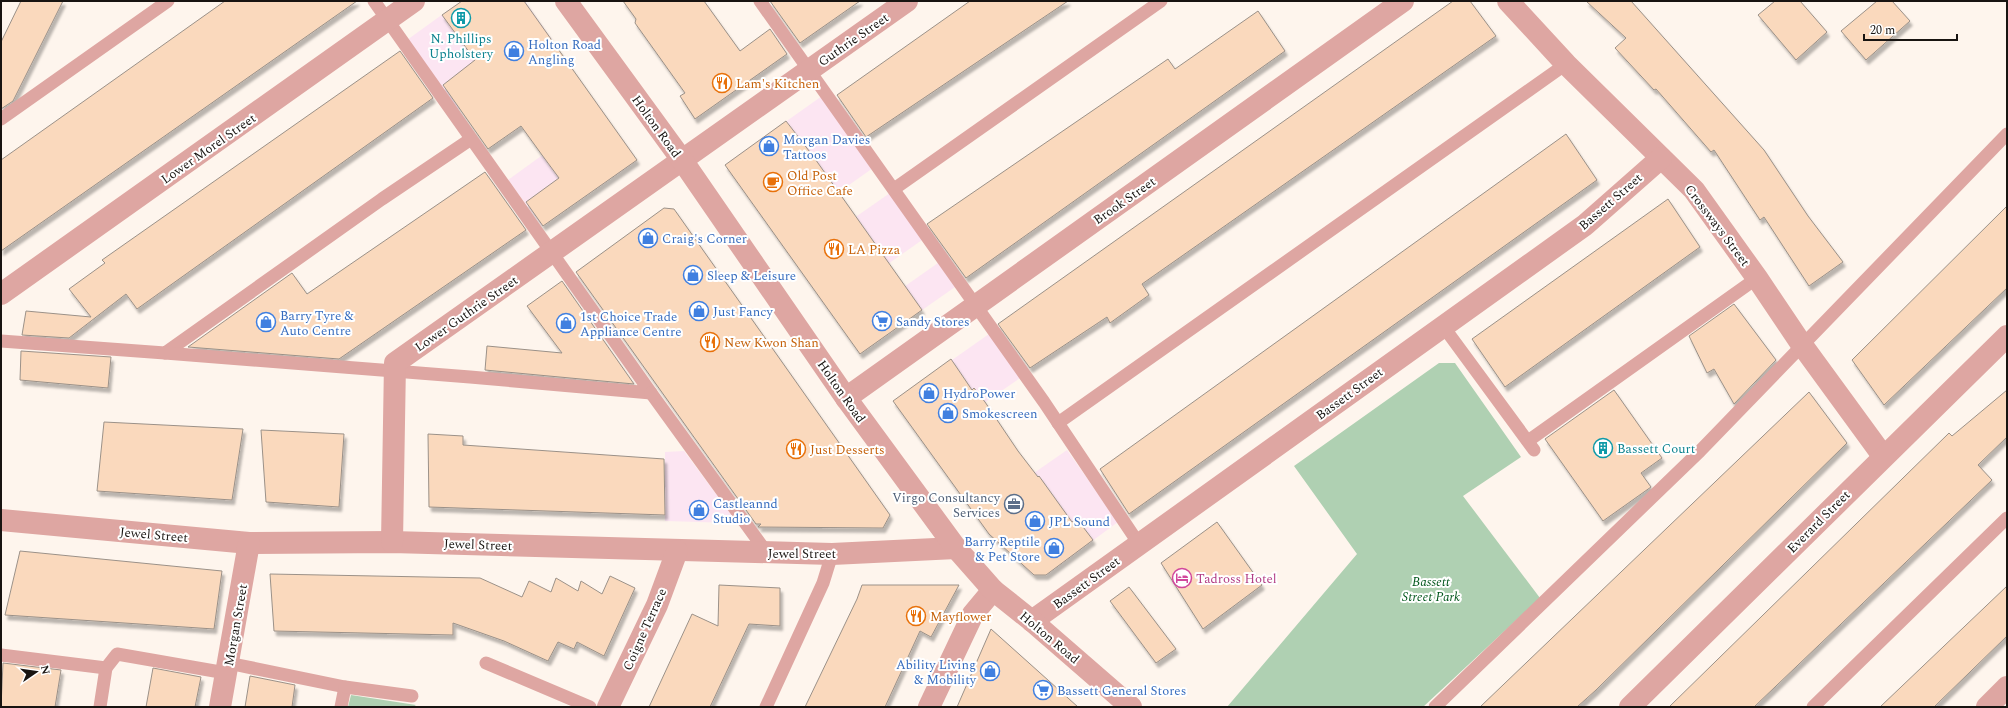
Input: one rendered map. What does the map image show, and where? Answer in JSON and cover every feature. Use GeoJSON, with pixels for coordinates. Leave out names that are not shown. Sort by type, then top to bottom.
{"type":"FeatureCollection","features":[{"type":"Feature","properties":{"kind":"street","name":"Lower Morel Street"},"geometry":{"type":"LineString","coordinates":[[1,294],[414,1]]}},
{"type":"Feature","properties":{"kind":"street","name":"Holton Road"},"geometry":{"type":"LineString","coordinates":[[566,1],[682,160],[846,398],[956,548],[993,590],[1032,621],[1131,707]]}},
{"type":"Feature","properties":{"kind":"street","name":"Guthrie Street"},"geometry":{"type":"LineString","coordinates":[[682,160],[908,1]]}},
{"type":"Feature","properties":{"kind":"street","name":"Brook Street"},"geometry":{"type":"LineString","coordinates":[[846,398],[1403,1]]}},
{"type":"Feature","properties":{"kind":"street","name":"Crossways Street"},"geometry":{"type":"LineString","coordinates":[[1508,1],[1566,64],[1694,190],[1757,278],[1802,346],[1883,456]]}},
{"type":"Feature","properties":{"kind":"street","name":"Bassett Street"},"geometry":{"type":"LineString","coordinates":[[1032,621],[1585,225],[1661,158]]}},
{"type":"Feature","properties":{"kind":"street","name":"Lower Guthrie Street"},"geometry":{"type":"LineString","coordinates":[[394,371],[395,363],[682,160]]}},
{"type":"Feature","properties":{"kind":"street","name":"Everard Street"},"geometry":{"type":"LineString","coordinates":[[1630,707],[1883,456],[2007,336]]}},
{"type":"Feature","properties":{"kind":"street"},"geometry":{"type":"LineString","coordinates":[[392,542],[394,371]]}},
{"type":"Feature","properties":{"kind":"street","name":"Jewel Street"},"geometry":{"type":"LineString","coordinates":[[1,520],[250,543],[392,542],[832,554],[956,548]]}},
{"type":"Feature","properties":{"kind":"street","name":"Morgan Street"},"geometry":{"type":"LineString","coordinates":[[220,707],[250,543]]}},
{"type":"Feature","properties":{"kind":"street","name":"Coigne Terrace"},"geometry":{"type":"LineString","coordinates":[[608,707],[657,605],[677,550]]}},
{"type":"Feature","properties":{"kind":"street"},"geometry":{"type":"LineString","coordinates":[[929,707],[973,614],[993,590]]}},
{"type":"Feature","properties":{"kind":"street"},"geometry":{"type":"LineString","coordinates":[[1987,707],[2007,687]]}},
{"type":"Feature","properties":{"kind":"lane"},"geometry":{"type":"LineString","coordinates":[[1,119],[168,1]]}},
{"type":"Feature","properties":{"kind":"lane"},"geometry":{"type":"LineString","coordinates":[[374,1],[551,253],[767,553]]}},
{"type":"Feature","properties":{"kind":"lane"},"geometry":{"type":"LineString","coordinates":[[760,1],[1058,423],[1139,544]]}},
{"type":"Feature","properties":{"kind":"lane"},"geometry":{"type":"LineString","coordinates":[[894,189],[1161,1]]}},
{"type":"Feature","properties":{"kind":"lane"},"geometry":{"type":"LineString","coordinates":[[1058,423],[1566,64]]}},
{"type":"Feature","properties":{"kind":"lane"},"geometry":{"type":"LineString","coordinates":[[1435,707],[1700,450],[2007,134]]}},
{"type":"Feature","properties":{"kind":"lane"},"geometry":{"type":"LineString","coordinates":[[165,354],[382,199],[471,139]]}},
{"type":"Feature","properties":{"kind":"lane"},"geometry":{"type":"LineString","coordinates":[[1443,326],[1531,445],[1757,278]]}},
{"type":"Feature","properties":{"kind":"lane"},"geometry":{"type":"LineString","coordinates":[[1,341],[394,371],[651,393]]}},
{"type":"Feature","properties":{"kind":"lane"},"geometry":{"type":"LineString","coordinates":[[1813,707],[2007,518]]}},
{"type":"Feature","properties":{"kind":"lane"},"geometry":{"type":"LineString","coordinates":[[766,707],[823,583],[832,554]]}},
{"type":"Feature","properties":{"kind":"lane"},"geometry":{"type":"LineString","coordinates":[[100,707],[106,668],[117,654],[227,668],[412,696]]}},
{"type":"Feature","properties":{"kind":"lane"},"geometry":{"type":"LineString","coordinates":[[1,655],[106,668]]}},
{"type":"Feature","properties":{"kind":"lane"},"geometry":{"type":"LineString","coordinates":[[486,663],[590,707]]}},
{"type":"Feature","properties":{"kind":"lane"},"geometry":{"type":"LineString","coordinates":[[341,707],[345,687]]}},
{"type":"Feature","properties":{"kind":"shaded area"},"geometry":{"type":"Polygon","coordinates":[[[461,1],[525,1],[553,41],[457,110],[407,40],[461,1]]]}},
{"type":"Feature","properties":{"kind":"shaded area"},"geometry":{"type":"Polygon","coordinates":[[[822,96],[873,168],[777,236],[730,170],[730,161],[822,96]]]}},
{"type":"Feature","properties":{"kind":"shaded area"},"geometry":{"type":"Polygon","coordinates":[[[602,112],[633,154],[632,164],[542,226],[508,180],[602,112]]]}},
{"type":"Feature","properties":{"kind":"shaded area"},"geometry":{"type":"Polygon","coordinates":[[[890,193],[922,240],[827,307],[794,260],[890,193]]]}},
{"type":"Feature","properties":{"kind":"shaded area"},"geometry":{"type":"Polygon","coordinates":[[[938,263],[955,287],[865,350],[858,350],[901,289],[938,263]]]}},
{"type":"Feature","properties":{"kind":"shaded area"},"geometry":{"type":"Polygon","coordinates":[[[989,334],[1020,378],[925,444],[897,407],[898,398],[989,334]]]}},
{"type":"Feature","properties":{"kind":"shaded area"},"geometry":{"type":"Polygon","coordinates":[[[1067,450],[1118,522],[1046,575],[1034,575],[993,538],[975,514],[1067,450]]]}},
{"type":"Feature","properties":{"kind":"shaded area"},"geometry":{"type":"Polygon","coordinates":[[[684,451],[734,518],[732,523],[665,521],[665,452],[684,451]]]}},
{"type":"Feature","properties":{"kind":"green space","name":"Bassett Street Park"},"geometry":{"type":"Polygon","coordinates":[[[1439,363],[1455,363],[1521,457],[1463,496],[1540,598],[1423,707],[1227,707],[1357,554],[1294,466],[1439,363]]]}},
{"type":"Feature","properties":{"kind":"green space"},"geometry":{"type":"Polygon","coordinates":[[[351,695],[416,705],[413,707],[348,707],[351,695]]]}},
{"type":"Feature","properties":{"kind":"building"},"geometry":{"type":"Polygon","coordinates":[[[21,1],[63,1],[13,101],[1,109],[1,42],[21,1]]]}},
{"type":"Feature","properties":{"kind":"building"},"geometry":{"type":"Polygon","coordinates":[[[225,1],[357,1],[1,251],[1,160],[225,1]]]}},
{"type":"Feature","properties":{"kind":"building"},"geometry":{"type":"Polygon","coordinates":[[[462,1],[524,1],[637,160],[543,226],[526,202],[559,178],[521,126],[488,149],[443,85],[475,60],[442,15],[462,1]]]}},
{"type":"Feature","properties":{"kind":"building"},"geometry":{"type":"Polygon","coordinates":[[[623,1],[704,1],[740,51],[770,29],[787,54],[695,119],[680,96],[685,93],[635,23],[636,19],[623,1]]]}},
{"type":"Feature","properties":{"kind":"building"},"geometry":{"type":"Polygon","coordinates":[[[770,1],[860,1],[800,43],[770,1]]]}},
{"type":"Feature","properties":{"kind":"building"},"geometry":{"type":"Polygon","coordinates":[[[970,1],[1068,1],[866,137],[837,95],[970,1]]]}},
{"type":"Feature","properties":{"kind":"building"},"geometry":{"type":"Polygon","coordinates":[[[1453,1],[1470,1],[1496,36],[1142,284],[1149,295],[1110,323],[1107,317],[1030,368],[998,324],[1453,1]]]}},
{"type":"Feature","properties":{"kind":"building"},"geometry":{"type":"Polygon","coordinates":[[[1586,1],[1631,1],[1764,150],[1808,216],[1843,262],[1809,286],[1764,217],[1760,220],[1714,150],[1711,152],[1656,89],[1654,90],[1615,48],[1626,38],[1586,1]]]}},
{"type":"Feature","properties":{"kind":"building"},"geometry":{"type":"Polygon","coordinates":[[[1775,1],[1800,1],[1827,32],[1796,60],[1758,15],[1775,1]]]}},
{"type":"Feature","properties":{"kind":"building"},"geometry":{"type":"Polygon","coordinates":[[[1877,1],[1892,1],[1910,21],[1866,60],[1841,31],[1877,1]]]}},
{"type":"Feature","properties":{"kind":"building"},"geometry":{"type":"Polygon","coordinates":[[[1258,11],[1285,51],[966,278],[927,224],[1168,59],[1175,69],[1258,11]]]}},
{"type":"Feature","properties":{"kind":"building"},"geometry":{"type":"Polygon","coordinates":[[[400,51],[433,98],[137,309],[126,294],[69,338],[22,335],[26,311],[91,317],[69,289],[105,263],[102,260],[400,51]]]}},
{"type":"Feature","properties":{"kind":"building"},"geometry":{"type":"Polygon","coordinates":[[[786,121],[813,156],[922,310],[860,354],[725,165],[786,121]]]}},
{"type":"Feature","properties":{"kind":"building"},"geometry":{"type":"Polygon","coordinates":[[[1566,134],[1597,180],[1129,514],[1100,469],[1566,134]]]}},
{"type":"Feature","properties":{"kind":"building"},"geometry":{"type":"Polygon","coordinates":[[[485,172],[526,230],[339,359],[188,347],[292,273],[307,294],[485,172]]]}},
{"type":"Feature","properties":{"kind":"building"},"geometry":{"type":"Polygon","coordinates":[[[1668,199],[1700,247],[1505,387],[1472,339],[1668,199]]]}},
{"type":"Feature","properties":{"kind":"building"},"geometry":{"type":"Polygon","coordinates":[[[2007,206],[2007,288],[1884,405],[1852,360],[2007,206]]]}},
{"type":"Feature","properties":{"kind":"building"},"geometry":{"type":"Polygon","coordinates":[[[664,208],[674,209],[890,515],[883,528],[758,527],[761,524],[756,524],[576,272],[664,208]]]}},
{"type":"Feature","properties":{"kind":"building","name":"1st Choice Trade Appliance Centre"},"geometry":{"type":"Polygon","coordinates":[[[562,281],[634,384],[485,370],[487,346],[562,353],[527,306],[562,281]]]}},
{"type":"Feature","properties":{"kind":"building"},"geometry":{"type":"Polygon","coordinates":[[[1734,304],[1776,360],[1734,404],[1714,369],[1707,373],[1689,336],[1734,304]]]}},
{"type":"Feature","properties":{"kind":"building"},"geometry":{"type":"Polygon","coordinates":[[[21,351],[111,357],[108,388],[20,380],[21,351]]]}},
{"type":"Feature","properties":{"kind":"building"},"geometry":{"type":"Polygon","coordinates":[[[951,359],[972,390],[974,388],[985,402],[1018,451],[1038,477],[1039,476],[1072,522],[1077,519],[1093,540],[1046,575],[1034,575],[989,534],[893,401],[951,359]]]}},
{"type":"Feature","properties":{"kind":"building","name":"Bassett Court"},"geometry":{"type":"Polygon","coordinates":[[[1614,390],[1662,458],[1641,473],[1651,487],[1603,521],[1545,439],[1614,390]]]}},
{"type":"Feature","properties":{"kind":"building"},"geometry":{"type":"Polygon","coordinates":[[[2007,390],[2007,437],[1978,465],[1992,480],[1754,707],[1669,707],[1949,433],[1952,436],[2007,390]]]}},
{"type":"Feature","properties":{"kind":"building"},"geometry":{"type":"Polygon","coordinates":[[[1809,392],[1847,443],[1596,690],[1577,707],[1480,707],[1809,392]]]}},
{"type":"Feature","properties":{"kind":"building"},"geometry":{"type":"Polygon","coordinates":[[[104,422],[243,429],[232,500],[97,491],[104,422]]]}},
{"type":"Feature","properties":{"kind":"building"},"geometry":{"type":"Polygon","coordinates":[[[261,430],[344,434],[339,507],[266,502],[261,430]]]}},
{"type":"Feature","properties":{"kind":"building"},"geometry":{"type":"Polygon","coordinates":[[[428,434],[463,436],[463,445],[664,459],[665,515],[429,507],[428,434]]]}},
{"type":"Feature","properties":{"kind":"building"},"geometry":{"type":"Polygon","coordinates":[[[1217,522],[1262,585],[1203,629],[1161,563],[1217,522]]]}},
{"type":"Feature","properties":{"kind":"building"},"geometry":{"type":"Polygon","coordinates":[[[20,551],[222,571],[214,629],[5,615],[20,551]]]}},
{"type":"Feature","properties":{"kind":"building"},"geometry":{"type":"Polygon","coordinates":[[[270,574],[480,578],[522,597],[529,581],[551,592],[556,578],[578,591],[581,581],[602,594],[610,576],[635,588],[604,656],[577,642],[574,649],[558,642],[548,661],[504,641],[453,623],[453,635],[274,631],[270,574]]]}},
{"type":"Feature","properties":{"kind":"building"},"geometry":{"type":"Polygon","coordinates":[[[719,585],[780,588],[780,626],[749,624],[710,707],[649,707],[692,614],[718,626],[719,585]]]}},
{"type":"Feature","properties":{"kind":"building"},"geometry":{"type":"Polygon","coordinates":[[[862,585],[959,585],[931,637],[920,631],[885,707],[805,707],[857,599],[862,585]]]}},
{"type":"Feature","properties":{"kind":"building"},"geometry":{"type":"Polygon","coordinates":[[[2007,586],[2007,636],[1934,707],[1880,707],[2007,586]]]}},
{"type":"Feature","properties":{"kind":"building"},"geometry":{"type":"Polygon","coordinates":[[[1129,587],[1176,649],[1156,663],[1110,601],[1129,587]]]}},
{"type":"Feature","properties":{"kind":"building"},"geometry":{"type":"Polygon","coordinates":[[[991,629],[1039,672],[1078,707],[957,707],[991,629]]]}},
{"type":"Feature","properties":{"kind":"building"},"geometry":{"type":"Polygon","coordinates":[[[3,663],[61,670],[55,707],[1,707],[3,663]]]}},
{"type":"Feature","properties":{"kind":"building"},"geometry":{"type":"Polygon","coordinates":[[[153,668],[201,677],[195,707],[146,707],[153,668]]]}},
{"type":"Feature","properties":{"kind":"building"},"geometry":{"type":"Polygon","coordinates":[[[250,676],[295,685],[292,707],[245,707],[250,676]]]}},
{"type":"Feature","properties":{"kind":"place","name":"N. Phillips Upholstery"},"geometry":{"type":"Point","coordinates":[461,18]}},
{"type":"Feature","properties":{"kind":"place","name":"Holton Road Angling"},"geometry":{"type":"Point","coordinates":[514,51]}},
{"type":"Feature","properties":{"kind":"place","name":"Lam's Kitchen"},"geometry":{"type":"Point","coordinates":[722,83]}},
{"type":"Feature","properties":{"kind":"place","name":"Morgan Davies Tattoos"},"geometry":{"type":"Point","coordinates":[769,146]}},
{"type":"Feature","properties":{"kind":"place","name":"Old Post Office Cafe"},"geometry":{"type":"Point","coordinates":[773,182]}},
{"type":"Feature","properties":{"kind":"place","name":"Craig's Corner"},"geometry":{"type":"Point","coordinates":[648,238]}},
{"type":"Feature","properties":{"kind":"place","name":"LA Pizza"},"geometry":{"type":"Point","coordinates":[834,249]}},
{"type":"Feature","properties":{"kind":"place","name":"Sleep & Leisure"},"geometry":{"type":"Point","coordinates":[693,275]}},
{"type":"Feature","properties":{"kind":"place","name":"Just Fancy"},"geometry":{"type":"Point","coordinates":[699,311]}},
{"type":"Feature","properties":{"kind":"place","name":"Sandy Stores"},"geometry":{"type":"Point","coordinates":[882,321]}},
{"type":"Feature","properties":{"kind":"place","name":"Barry Tyre & Auto Centre"},"geometry":{"type":"Point","coordinates":[266,322]}},
{"type":"Feature","properties":{"kind":"place","name":"1st Choice Trade Appliance Centre"},"geometry":{"type":"Point","coordinates":[566,323]}},
{"type":"Feature","properties":{"kind":"place","name":"New Kwon Shan"},"geometry":{"type":"Point","coordinates":[710,342]}},
{"type":"Feature","properties":{"kind":"place","name":"HydroPower"},"geometry":{"type":"Point","coordinates":[929,393]}},
{"type":"Feature","properties":{"kind":"place","name":"Smokescreen"},"geometry":{"type":"Point","coordinates":[948,413]}},
{"type":"Feature","properties":{"kind":"place","name":"Bassett Court"},"geometry":{"type":"Point","coordinates":[1603,448]}},
{"type":"Feature","properties":{"kind":"place","name":"Just Desserts"},"geometry":{"type":"Point","coordinates":[796,449]}},
{"type":"Feature","properties":{"kind":"place","name":"Virgo Consultancy Services"},"geometry":{"type":"Point","coordinates":[1014,504]}},
{"type":"Feature","properties":{"kind":"place","name":"Castleannd Studio"},"geometry":{"type":"Point","coordinates":[699,510]}},
{"type":"Feature","properties":{"kind":"place","name":"JPL Sound"},"geometry":{"type":"Point","coordinates":[1035,521]}},
{"type":"Feature","properties":{"kind":"place","name":"Barry Reptile & Pet Store"},"geometry":{"type":"Point","coordinates":[1054,548]}},
{"type":"Feature","properties":{"kind":"place","name":"Tadross Hotel"},"geometry":{"type":"Point","coordinates":[1182,578]}},
{"type":"Feature","properties":{"kind":"place","name":"Mayflower"},"geometry":{"type":"Point","coordinates":[916,616]}},
{"type":"Feature","properties":{"kind":"place","name":"Ability Living & Mobility"},"geometry":{"type":"Point","coordinates":[990,671]}},
{"type":"Feature","properties":{"kind":"place","name":"Bassett General Stores"},"geometry":{"type":"Point","coordinates":[1043,690]}}]}
